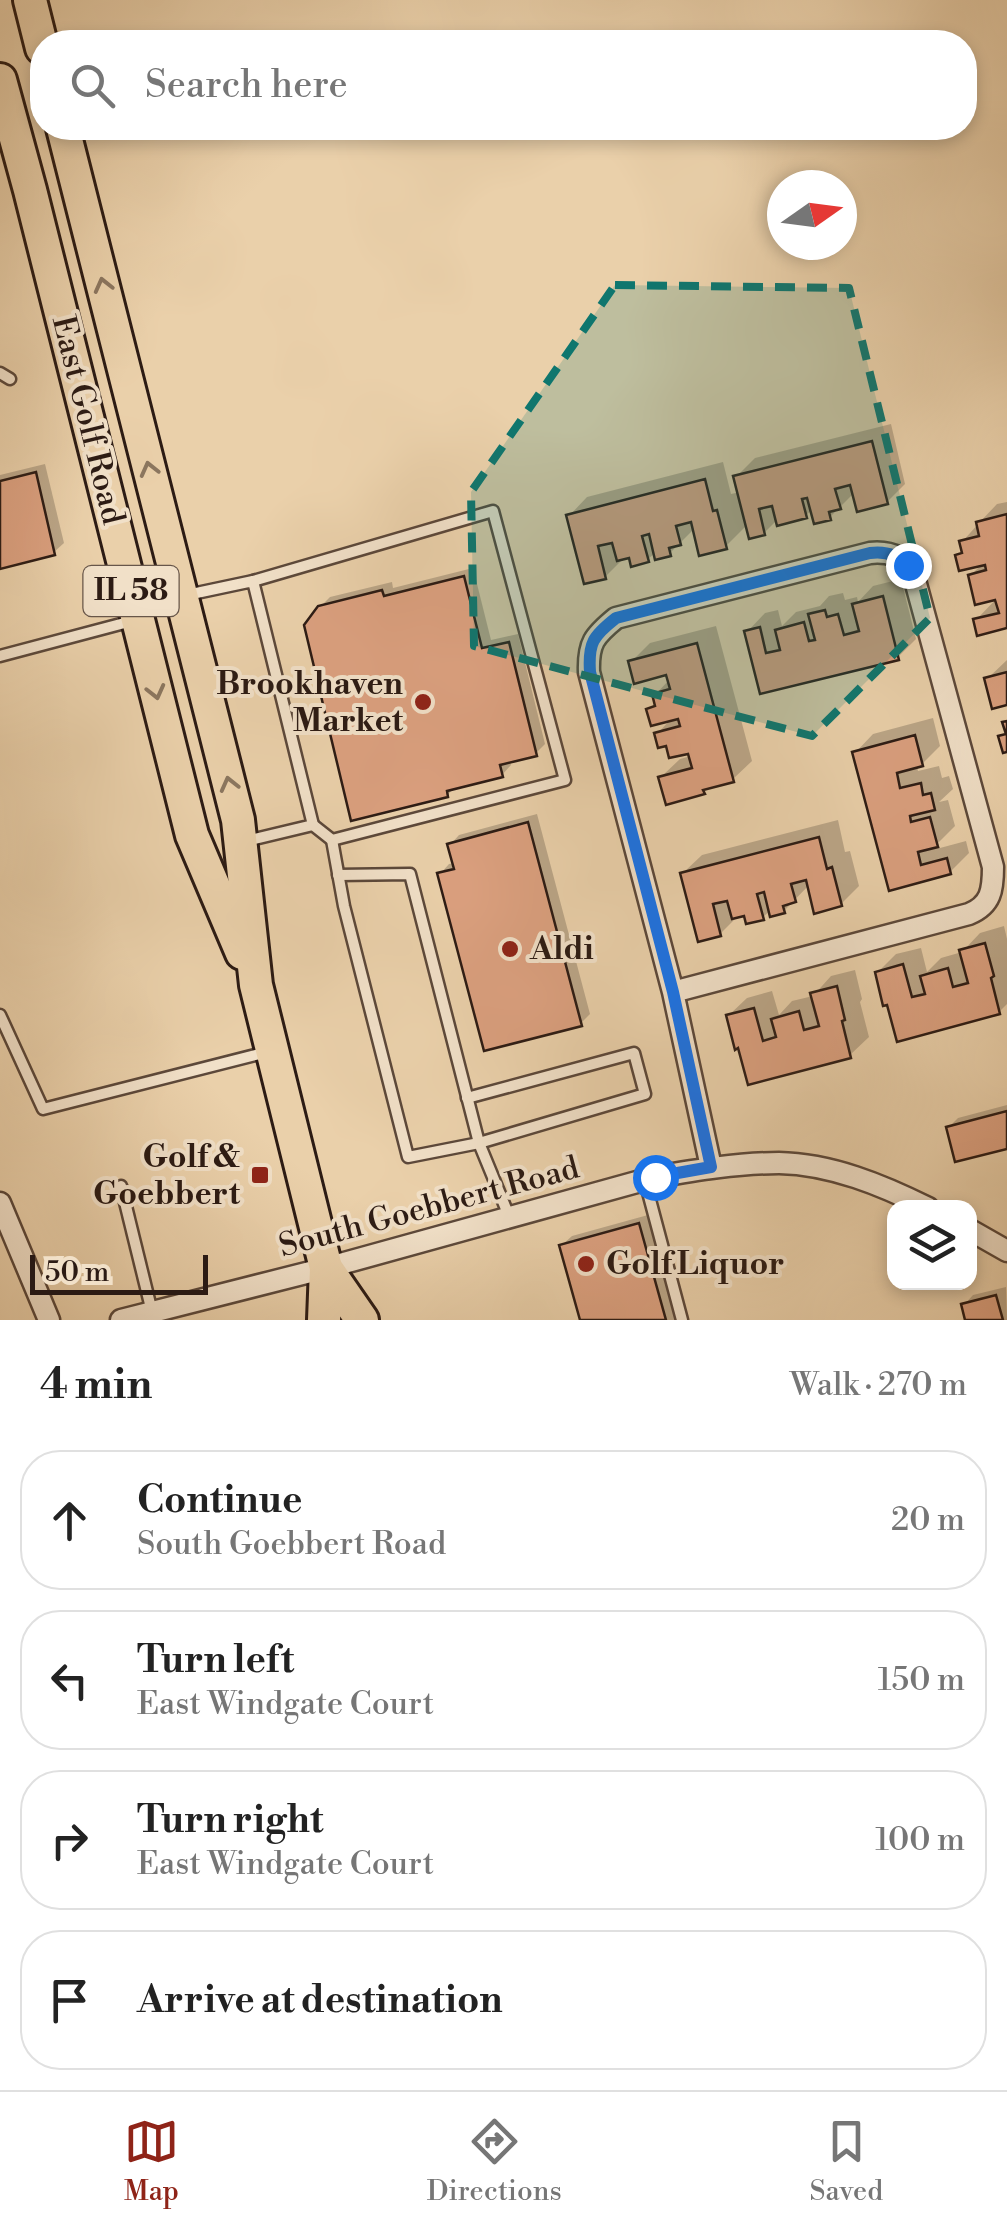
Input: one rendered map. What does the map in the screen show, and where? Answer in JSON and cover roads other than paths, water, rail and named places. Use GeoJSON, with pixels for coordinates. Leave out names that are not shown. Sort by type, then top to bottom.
{"type":"FeatureCollection","features":[{"type":"Feature","properties":{"kind":"main road"},"geometry":{"type":"LineString","coordinates":[[30,0],[38,30]]}},
{"type":"Feature","properties":{"kind":"main road","name":"East Golf Road"},"geometry":{"type":"LineString","coordinates":[[0,80],[192,835],[256,984]]}},
{"type":"Feature","properties":{"kind":"main road","name":"East Golf Road"},"geometry":{"type":"LineString","coordinates":[[66,140],[238,820],[256,984],[326,1268],[324,1320]]}},
{"type":"Feature","properties":{"kind":"main road","name":"East Golf Road"},"geometry":{"type":"LineString","coordinates":[[326,1268],[362,1320]]}},
{"type":"Feature","properties":{"kind":"street"},"geometry":{"type":"LineString","coordinates":[[673,992],[969,914],[981,909],[990,896],[992,867],[913,573],[894,554],[870,553],[616,618],[598,632],[588,652],[673,992],[711,1167]]}},
{"type":"Feature","properties":{"kind":"street","name":"South Goebbert Road"},"geometry":{"type":"LineString","coordinates":[[121,1320],[645,1180],[711,1167],[782,1163],[838,1172],[912,1200]]}},
{"type":"Feature","properties":{"kind":"street"},"geometry":{"type":"LineString","coordinates":[[0,1203],[49,1320]]}},
{"type":"Feature","properties":{"kind":"street"},"geometry":{"type":"LineString","coordinates":[[977,1234],[1007,1250]]}},
{"type":"Feature","properties":{"kind":"lane"},"geometry":{"type":"LineString","coordinates":[[181,596],[253,581],[493,512],[565,780],[332,840]]}},
{"type":"Feature","properties":{"kind":"lane"},"geometry":{"type":"LineString","coordinates":[[253,581],[313,825],[332,840],[344,906],[408,1158],[480,1143],[645,1094],[634,1053],[467,1098]]}},
{"type":"Feature","properties":{"kind":"lane"},"geometry":{"type":"LineString","coordinates":[[0,656],[138,620]]}},
{"type":"Feature","properties":{"kind":"lane"},"geometry":{"type":"LineString","coordinates":[[240,842],[313,825]]}},
{"type":"Feature","properties":{"kind":"lane"},"geometry":{"type":"LineString","coordinates":[[338,875],[410,874],[467,1098],[508,1216]]}},
{"type":"Feature","properties":{"kind":"lane"},"geometry":{"type":"LineString","coordinates":[[0,1015],[42,1109],[272,1051]]}},
{"type":"Feature","properties":{"kind":"lane"},"geometry":{"type":"LineString","coordinates":[[645,1180],[682,1320]]}},
{"type":"Feature","properties":{"kind":"lane"},"geometry":{"type":"LineString","coordinates":[[121,1186],[152,1312]]}},
{"type":"Feature","properties":{"kind":"place","name":"Brookhaven Market"},"geometry":{"type":"Point","coordinates":[423,702]}},
{"type":"Feature","properties":{"kind":"place","name":"Aldi"},"geometry":{"type":"Point","coordinates":[510,949]}},
{"type":"Feature","properties":{"kind":"place","name":"Golf & Goebbert"},"geometry":{"type":"Point","coordinates":[260,1175]}},
{"type":"Feature","properties":{"kind":"place","name":"Golf Liquor"},"geometry":{"type":"Point","coordinates":[586,1264]}}]}
